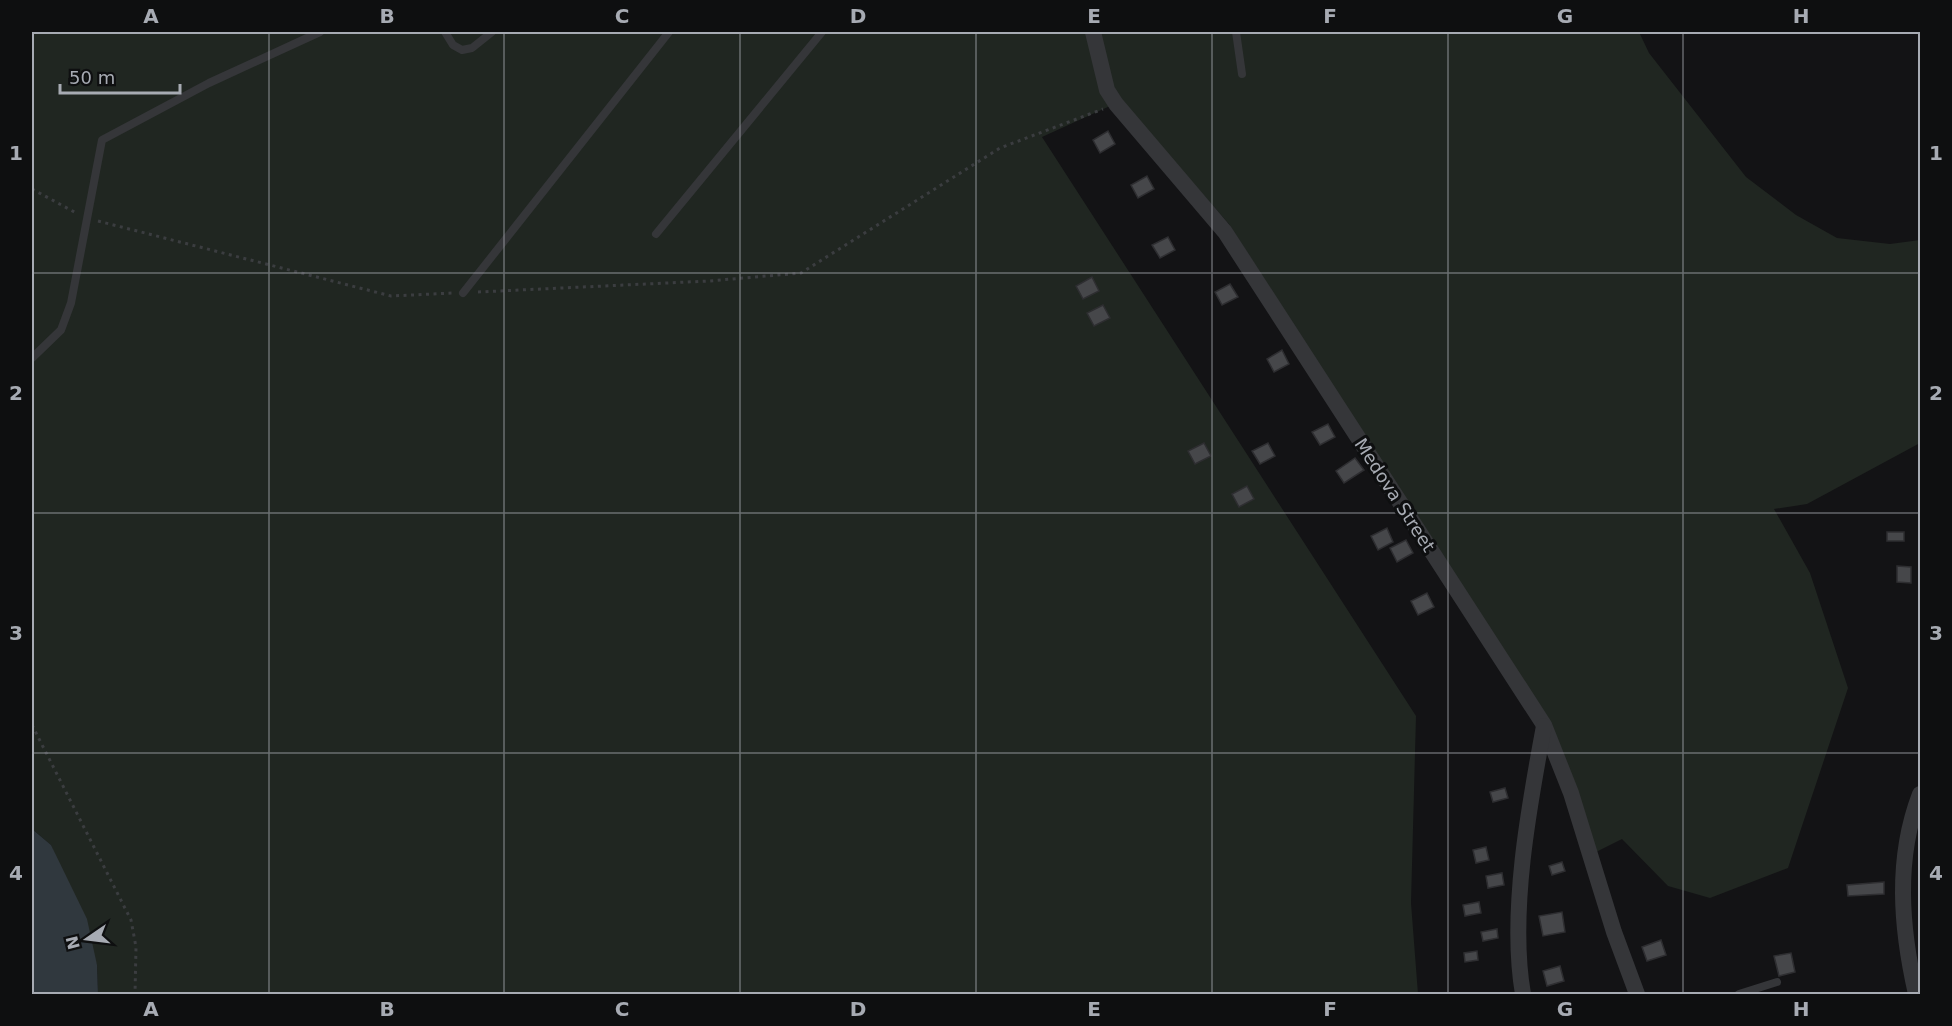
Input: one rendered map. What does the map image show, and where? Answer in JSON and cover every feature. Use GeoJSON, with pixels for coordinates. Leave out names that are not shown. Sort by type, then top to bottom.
{"type":"FeatureCollection","features":[{"type":"Feature","properties":{"kind":"street","name":"Medova Street"},"geometry":{"type":"LineString","coordinates":[[1093,32],[1107,90],[1116,104],[1225,232],[1544,725],[1571,793],[1614,932],[1637,994]]}},
{"type":"Feature","properties":{"kind":"street"},"geometry":{"type":"LineString","coordinates":[[1523,994],[1519,930],[1527,813],[1544,725]]}},
{"type":"Feature","properties":{"kind":"street"},"geometry":{"type":"LineString","coordinates":[[1916,994],[1902,898],[1907,840],[1920,794]]}},
{"type":"Feature","properties":{"kind":"lane"},"geometry":{"type":"LineString","coordinates":[[32,358],[61,330],[71,303],[102,140],[209,83],[320,32]]}},
{"type":"Feature","properties":{"kind":"lane"},"geometry":{"type":"LineString","coordinates":[[445,32],[453,45],[462,50],[472,48],[492,32]]}},
{"type":"Feature","properties":{"kind":"lane"},"geometry":{"type":"LineString","coordinates":[[463,293],[669,32]]}},
{"type":"Feature","properties":{"kind":"lane"},"geometry":{"type":"LineString","coordinates":[[656,234],[822,32]]}},
{"type":"Feature","properties":{"kind":"lane"},"geometry":{"type":"LineString","coordinates":[[1236,32],[1242,74]]}},
{"type":"Feature","properties":{"kind":"lane"},"geometry":{"type":"LineString","coordinates":[[1739,994],[1777,982]]}},
{"type":"Feature","properties":{"kind":"path"},"geometry":{"type":"LineString","coordinates":[[32,189],[86,218],[391,296],[709,281],[801,273],[1000,148],[1116,104]]}},
{"type":"Feature","properties":{"kind":"path"},"geometry":{"type":"LineString","coordinates":[[32,725],[131,920],[136,947],[135,994]]}},
{"type":"Feature","properties":{"kind":"shaded area"},"geometry":{"type":"Polygon","coordinates":[[[32,32],[1639,32],[1649,53],[1746,177],[1796,215],[1837,238],[1890,244],[1920,240],[1920,443],[1807,504],[1774,509],[1810,573],[1848,688],[1788,868],[1710,898],[1668,886],[1622,839],[1596,852],[1547,720],[1229,224],[1121,101],[1042,137],[1416,716],[1411,903],[1418,994],[98,994],[97,965],[51,845],[32,829],[32,32]]]}},
{"type":"Feature","properties":{"kind":"shaded area"},"geometry":{"type":"Polygon","coordinates":[[[32,829],[51,845],[87,919],[97,965],[98,994],[32,994],[32,829]]]}},
{"type":"Feature","properties":{"kind":"building"},"geometry":{"type":"Polygon","coordinates":[[[1108,131],[1115,144],[1100,153],[1093,140],[1108,131]]]}},
{"type":"Feature","properties":{"kind":"building"},"geometry":{"type":"Polygon","coordinates":[[[1147,176],[1154,189],[1138,198],[1131,185],[1147,176]]]}},
{"type":"Feature","properties":{"kind":"building"},"geometry":{"type":"Polygon","coordinates":[[[1168,237],[1175,250],[1160,258],[1152,245],[1168,237]]]}},
{"type":"Feature","properties":{"kind":"building"},"geometry":{"type":"Polygon","coordinates":[[[1092,277],[1099,291],[1083,299],[1076,286],[1092,277]]]}},
{"type":"Feature","properties":{"kind":"building"},"geometry":{"type":"Polygon","coordinates":[[[1230,284],[1238,297],[1222,305],[1215,292],[1230,284]]]}},
{"type":"Feature","properties":{"kind":"building"},"geometry":{"type":"Polygon","coordinates":[[[1103,305],[1110,318],[1094,326],[1087,313],[1103,305]]]}},
{"type":"Feature","properties":{"kind":"building"},"geometry":{"type":"Polygon","coordinates":[[[1282,350],[1289,364],[1274,372],[1267,359],[1282,350]]]}},
{"type":"Feature","properties":{"kind":"building"},"geometry":{"type":"Polygon","coordinates":[[[1328,424],[1335,437],[1320,445],[1312,432],[1328,424]]]}},
{"type":"Feature","properties":{"kind":"building"},"geometry":{"type":"Polygon","coordinates":[[[1204,443],[1211,456],[1195,464],[1188,451],[1204,443]]]}},
{"type":"Feature","properties":{"kind":"building"},"geometry":{"type":"Polygon","coordinates":[[[1268,443],[1275,456],[1260,464],[1252,451],[1268,443]]]}},
{"type":"Feature","properties":{"kind":"building"},"geometry":{"type":"Polygon","coordinates":[[[1355,458],[1364,470],[1344,483],[1336,471],[1355,458]]]}},
{"type":"Feature","properties":{"kind":"building"},"geometry":{"type":"Polygon","coordinates":[[[1247,486],[1254,499],[1239,507],[1232,494],[1247,486]]]}},
{"type":"Feature","properties":{"kind":"building"},"geometry":{"type":"Polygon","coordinates":[[[1387,528],[1393,542],[1378,550],[1371,536],[1387,528]]]}},
{"type":"Feature","properties":{"kind":"building"},"geometry":{"type":"Polygon","coordinates":[[[1887,532],[1904,532],[1904,541],[1887,541],[1887,532]]]}},
{"type":"Feature","properties":{"kind":"building"},"geometry":{"type":"Polygon","coordinates":[[[1406,540],[1413,553],[1397,562],[1390,548],[1406,540]]]}},
{"type":"Feature","properties":{"kind":"building"},"geometry":{"type":"Polygon","coordinates":[[[1897,566],[1911,567],[1911,583],[1897,582],[1897,566]]]}},
{"type":"Feature","properties":{"kind":"building"},"geometry":{"type":"Polygon","coordinates":[[[1427,593],[1434,607],[1418,615],[1411,601],[1427,593]]]}},
{"type":"Feature","properties":{"kind":"building"},"geometry":{"type":"Polygon","coordinates":[[[1505,788],[1508,798],[1493,802],[1490,792],[1505,788]]]}},
{"type":"Feature","properties":{"kind":"building"},"geometry":{"type":"Polygon","coordinates":[[[1486,847],[1489,860],[1476,863],[1473,850],[1486,847]]]}},
{"type":"Feature","properties":{"kind":"building"},"geometry":{"type":"Polygon","coordinates":[[[1562,862],[1565,871],[1552,875],[1549,866],[1562,862]]]}},
{"type":"Feature","properties":{"kind":"building"},"geometry":{"type":"Polygon","coordinates":[[[1502,873],[1504,885],[1488,888],[1486,876],[1502,873]]]}},
{"type":"Feature","properties":{"kind":"building"},"geometry":{"type":"Polygon","coordinates":[[[1884,882],[1884,894],[1848,896],[1847,885],[1884,882]]]}},
{"type":"Feature","properties":{"kind":"building"},"geometry":{"type":"Polygon","coordinates":[[[1479,902],[1481,913],[1465,916],[1463,905],[1479,902]]]}},
{"type":"Feature","properties":{"kind":"building"},"geometry":{"type":"Polygon","coordinates":[[[1562,912],[1565,932],[1543,936],[1539,916],[1562,912]]]}},
{"type":"Feature","properties":{"kind":"building"},"geometry":{"type":"Polygon","coordinates":[[[1497,929],[1498,938],[1483,941],[1481,932],[1497,929]]]}},
{"type":"Feature","properties":{"kind":"building"},"geometry":{"type":"Polygon","coordinates":[[[1661,940],[1666,955],[1647,961],[1642,947],[1661,940]]]}},
{"type":"Feature","properties":{"kind":"building"},"geometry":{"type":"Polygon","coordinates":[[[1477,951],[1478,960],[1465,962],[1464,953],[1477,951]]]}},
{"type":"Feature","properties":{"kind":"building"},"geometry":{"type":"Polygon","coordinates":[[[1791,953],[1795,972],[1779,976],[1774,956],[1791,953]]]}},
{"type":"Feature","properties":{"kind":"building"},"geometry":{"type":"Polygon","coordinates":[[[1560,966],[1564,981],[1547,986],[1543,971],[1560,966]]]}}]}
